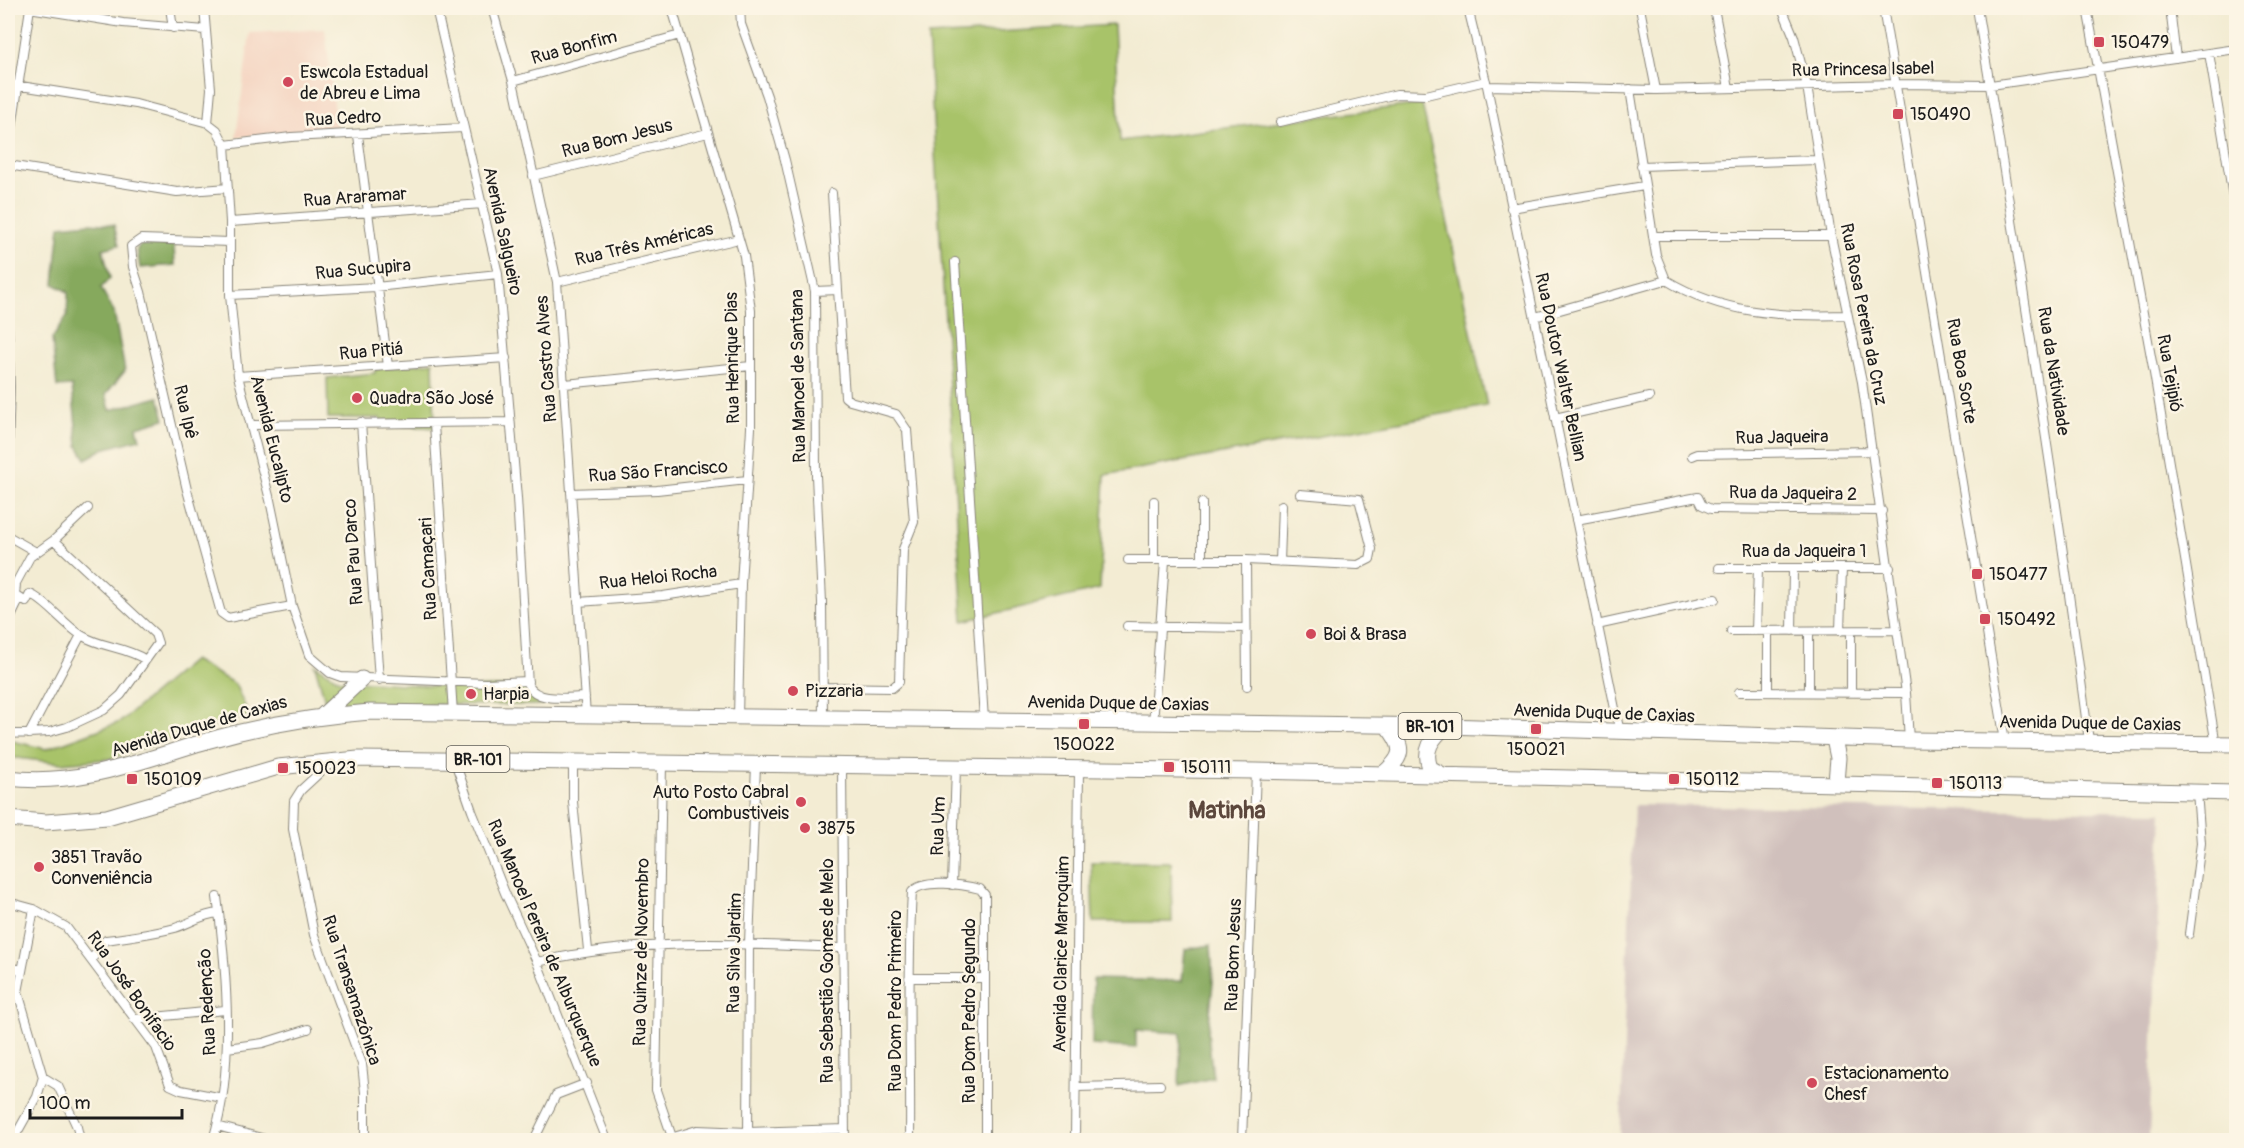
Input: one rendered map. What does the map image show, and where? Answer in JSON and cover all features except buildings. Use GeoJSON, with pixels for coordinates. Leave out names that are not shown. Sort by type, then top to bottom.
{"type":"FeatureCollection","features":[{"type":"Feature","properties":{"kind":"highway"},"geometry":{"type":"LineString","coordinates":[[322,716],[362,679]]}},
{"type":"Feature","properties":{"kind":"highway","name":"Avenida Duque de Caxias"},"geometry":{"type":"LineString","coordinates":[[8,778],[43,780],[85,777],[253,728],[322,716],[370,712],[1153,724],[1446,726],[1909,740],[2236,744]]}},
{"type":"Feature","properties":{"kind":"highway"},"geometry":{"type":"LineString","coordinates":[[1383,774],[1398,759],[1401,751],[1398,741],[1387,726]]}},
{"type":"Feature","properties":{"kind":"highway"},"geometry":{"type":"LineString","coordinates":[[1443,775],[1430,768],[1427,752],[1433,738],[1446,726]]}},
{"type":"Feature","properties":{"kind":"highway"},"geometry":{"type":"LineString","coordinates":[[1834,738],[1838,758],[1836,782]]}},
{"type":"Feature","properties":{"kind":"highway","name":"BR-101"},"geometry":{"type":"LineString","coordinates":[[8,819],[46,822],[107,817],[278,767],[334,760],[454,759],[662,764],[1256,771],[1836,782],[2236,793]]}},
{"type":"Feature","properties":{"kind":"street"},"geometry":{"type":"LineString","coordinates":[[8,154],[12,85],[30,8],[123,23],[205,30]]}},
{"type":"Feature","properties":{"kind":"street"},"geometry":{"type":"LineString","coordinates":[[170,8],[173,28]]}},
{"type":"Feature","properties":{"kind":"street"},"geometry":{"type":"LineString","coordinates":[[204,8],[211,89],[208,123]]}},
{"type":"Feature","properties":{"kind":"street","name":"Avenida Salgueiro"},"geometry":{"type":"LineString","coordinates":[[436,8],[498,274],[506,358],[528,681]]}},
{"type":"Feature","properties":{"kind":"street","name":"Rua Castro Alves"},"geometry":{"type":"LineString","coordinates":[[492,8],[513,81],[557,282],[586,716]]}},
{"type":"Feature","properties":{"kind":"street","name":"Rua Henrique Dias"},"geometry":{"type":"LineString","coordinates":[[672,8],[739,238],[751,311],[738,717]]}},
{"type":"Feature","properties":{"kind":"street","name":"Rua Manoel de Santana"},"geometry":{"type":"LineString","coordinates":[[740,8],[741,24],[785,160],[815,291],[816,476],[824,719]]}},
{"type":"Feature","properties":{"kind":"street","name":"Rua Doutor Walter Bellian"},"geometry":{"type":"LineString","coordinates":[[1472,8],[1620,733]]}},
{"type":"Feature","properties":{"kind":"street"},"geometry":{"type":"LineString","coordinates":[[1640,8],[1656,90]]}},
{"type":"Feature","properties":{"kind":"street"},"geometry":{"type":"LineString","coordinates":[[1714,8],[1729,88]]}},
{"type":"Feature","properties":{"kind":"street","name":"Rua Rosa Pereira da Cruz"},"geometry":{"type":"LineString","coordinates":[[1782,8],[1794,37],[1807,86],[1831,236],[1873,451],[1906,693],[1909,740]]}},
{"type":"Feature","properties":{"kind":"street","name":"Rua Boa Sorte"},"geometry":{"type":"LineString","coordinates":[[1883,8],[2005,741]]}},
{"type":"Feature","properties":{"kind":"street","name":"Rua da Natividade"},"geometry":{"type":"LineString","coordinates":[[1977,8],[2064,549],[2089,741]]}},
{"type":"Feature","properties":{"kind":"street","name":"Rua Tejipió"},"geometry":{"type":"LineString","coordinates":[[2087,8],[2154,373],[2216,745]]}},
{"type":"Feature","properties":{"kind":"street"},"geometry":{"type":"LineString","coordinates":[[2170,8],[2176,58]]}},
{"type":"Feature","properties":{"kind":"street","name":"Rua Bonfim"},"geometry":{"type":"LineString","coordinates":[[513,81],[680,35]]}},
{"type":"Feature","properties":{"kind":"street","name":"Rua Princesa Isabel"},"geometry":{"type":"LineString","coordinates":[[1280,122],[1397,94],[1426,95],[1486,84],[1656,90],[1896,84],[1991,85],[2236,49]]}},
{"type":"Feature","properties":{"kind":"street"},"geometry":{"type":"LineString","coordinates":[[2209,53],[2236,215]]}},
{"type":"Feature","properties":{"kind":"street"},"geometry":{"type":"LineString","coordinates":[[12,85],[136,104],[208,123],[217,130],[225,145]]}},
{"type":"Feature","properties":{"kind":"street"},"geometry":{"type":"LineString","coordinates":[[1630,89],[1656,255],[1666,280],[1707,301],[1757,313],[1791,317],[1847,315]]}},
{"type":"Feature","properties":{"kind":"street","name":"Rua Cedro"},"geometry":{"type":"LineString","coordinates":[[225,145],[291,137],[464,128]]}},
{"type":"Feature","properties":{"kind":"street","name":"Rua Bom Jesus"},"geometry":{"type":"LineString","coordinates":[[533,176],[708,133]]}},
{"type":"Feature","properties":{"kind":"street"},"geometry":{"type":"LineString","coordinates":[[358,135],[388,366]]}},
{"type":"Feature","properties":{"kind":"street","name":"Avenida Eucalipto"},"geometry":{"type":"LineString","coordinates":[[225,145],[230,222],[230,296],[238,376],[253,425],[292,606],[309,655],[330,673],[362,679],[528,681]]}},
{"type":"Feature","properties":{"kind":"street"},"geometry":{"type":"LineString","coordinates":[[1641,166],[1818,160]]}},
{"type":"Feature","properties":{"kind":"street"},"geometry":{"type":"LineString","coordinates":[[8,165],[177,192],[228,188]]}},
{"type":"Feature","properties":{"kind":"street"},"geometry":{"type":"LineString","coordinates":[[1511,208],[1644,186]]}},
{"type":"Feature","properties":{"kind":"street"},"geometry":{"type":"LineString","coordinates":[[824,687],[892,688],[899,682],[903,549],[914,522],[914,491],[906,426],[896,414],[850,401],[845,397],[832,193]]}},
{"type":"Feature","properties":{"kind":"street","name":"Rua Araramar"},"geometry":{"type":"LineString","coordinates":[[230,222],[483,204]]}},
{"type":"Feature","properties":{"kind":"street"},"geometry":{"type":"LineString","coordinates":[[1654,236],[1831,236]]}},
{"type":"Feature","properties":{"kind":"street","name":"Rua Três Américas"},"geometry":{"type":"LineString","coordinates":[[557,282],[739,238]]}},
{"type":"Feature","properties":{"kind":"street","name":"Rua Ipê"},"geometry":{"type":"LineString","coordinates":[[230,242],[171,242],[141,239],[131,246],[133,267],[141,292],[187,490],[221,613],[228,618],[292,606]]}},
{"type":"Feature","properties":{"kind":"street"},"geometry":{"type":"LineString","coordinates":[[955,262],[984,720]]}},
{"type":"Feature","properties":{"kind":"street","name":"Rua Sucupira"},"geometry":{"type":"LineString","coordinates":[[230,296],[376,287],[498,274]]}},
{"type":"Feature","properties":{"kind":"street"},"geometry":{"type":"LineString","coordinates":[[1535,316],[1666,280]]}},
{"type":"Feature","properties":{"kind":"street"},"geometry":{"type":"LineString","coordinates":[[815,291],[838,290]]}},
{"type":"Feature","properties":{"kind":"street"},"geometry":{"type":"LineString","coordinates":[[8,332],[8,452]]}},
{"type":"Feature","properties":{"kind":"street","name":"Rua Pitiá"},"geometry":{"type":"LineString","coordinates":[[238,376],[506,358]]}},
{"type":"Feature","properties":{"kind":"street"},"geometry":{"type":"LineString","coordinates":[[564,384],[751,366]]}},
{"type":"Feature","properties":{"kind":"street"},"geometry":{"type":"LineString","coordinates":[[1556,418],[1649,397]]}},
{"type":"Feature","properties":{"kind":"street","name":"Rua Pau Darco"},"geometry":{"type":"LineString","coordinates":[[361,422],[379,680]]}},
{"type":"Feature","properties":{"kind":"street"},"geometry":{"type":"LineString","coordinates":[[253,425],[510,422]]}},
{"type":"Feature","properties":{"kind":"street","name":"Rua Camaçari"},"geometry":{"type":"LineString","coordinates":[[434,424],[453,713]]}},
{"type":"Feature","properties":{"kind":"street","name":"Rua Jaqueira"},"geometry":{"type":"LineString","coordinates":[[1692,456],[1697,454],[1873,451]]}},
{"type":"Feature","properties":{"kind":"street","name":"Rua São Francisco"},"geometry":{"type":"LineString","coordinates":[[571,493],[657,490],[747,480]]}},
{"type":"Feature","properties":{"kind":"street"},"geometry":{"type":"LineString","coordinates":[[1128,560],[1246,560],[1358,565],[1372,555],[1359,499],[1300,494]]}},
{"type":"Feature","properties":{"kind":"street","name":"Rua da Jaqueira 2"},"geometry":{"type":"LineString","coordinates":[[1576,520],[1698,497],[1704,507],[1882,511]]}},
{"type":"Feature","properties":{"kind":"street"},"geometry":{"type":"LineString","coordinates":[[1154,501],[1154,560]]}},
{"type":"Feature","properties":{"kind":"street"},"geometry":{"type":"LineString","coordinates":[[1202,503],[1202,561]]}},
{"type":"Feature","properties":{"kind":"street"},"geometry":{"type":"LineString","coordinates":[[1280,562],[1282,505]]}},
{"type":"Feature","properties":{"kind":"street"},"geometry":{"type":"LineString","coordinates":[[88,508],[24,564],[14,594],[26,602],[30,594],[81,635],[104,645],[127,649],[146,660]]}},
{"type":"Feature","properties":{"kind":"street"},"geometry":{"type":"LineString","coordinates":[[8,536],[36,552]]}},
{"type":"Feature","properties":{"kind":"street"},"geometry":{"type":"LineString","coordinates":[[8,734],[29,734],[67,728],[104,710],[121,696],[157,647],[155,634],[54,540]]}},
{"type":"Feature","properties":{"kind":"street"},"geometry":{"type":"LineString","coordinates":[[1246,560],[1247,686]]}},
{"type":"Feature","properties":{"kind":"street"},"geometry":{"type":"LineString","coordinates":[[1153,724],[1158,626],[1165,561]]}},
{"type":"Feature","properties":{"kind":"street"},"geometry":{"type":"LineString","coordinates":[[1756,631],[1758,567]]}},
{"type":"Feature","properties":{"kind":"street","name":"Rua da Jaqueira 1"},"geometry":{"type":"LineString","coordinates":[[1719,568],[1890,568]]}},
{"type":"Feature","properties":{"kind":"street"},"geometry":{"type":"LineString","coordinates":[[1792,631],[1793,568]]}},
{"type":"Feature","properties":{"kind":"street"},"geometry":{"type":"LineString","coordinates":[[1840,631],[1842,568]]}},
{"type":"Feature","properties":{"kind":"street","name":"Rua Heloi Rocha"},"geometry":{"type":"LineString","coordinates":[[578,602],[663,596],[741,584]]}},
{"type":"Feature","properties":{"kind":"street"},"geometry":{"type":"LineString","coordinates":[[8,623],[20,598]]}},
{"type":"Feature","properties":{"kind":"street"},"geometry":{"type":"LineString","coordinates":[[1597,626],[1715,599]]}},
{"type":"Feature","properties":{"kind":"street"},"geometry":{"type":"LineString","coordinates":[[1127,626],[1246,628]]}},
{"type":"Feature","properties":{"kind":"street"},"geometry":{"type":"LineString","coordinates":[[1731,631],[1898,630]]}},
{"type":"Feature","properties":{"kind":"street"},"geometry":{"type":"LineString","coordinates":[[1768,631],[1768,692]]}},
{"type":"Feature","properties":{"kind":"street"},"geometry":{"type":"LineString","coordinates":[[1809,631],[1809,692]]}},
{"type":"Feature","properties":{"kind":"street"},"geometry":{"type":"LineString","coordinates":[[1851,631],[1851,692]]}},
{"type":"Feature","properties":{"kind":"street"},"geometry":{"type":"LineString","coordinates":[[29,734],[81,635]]}},
{"type":"Feature","properties":{"kind":"street"},"geometry":{"type":"LineString","coordinates":[[528,681],[529,688],[543,696],[585,697]]}},
{"type":"Feature","properties":{"kind":"street"},"geometry":{"type":"LineString","coordinates":[[1739,692],[1906,693]]}},
{"type":"Feature","properties":{"kind":"street","name":"Rua Manoel Pereira de Alburquerque"},"geometry":{"type":"LineString","coordinates":[[454,759],[501,882],[587,1083],[607,1140]]}},
{"type":"Feature","properties":{"kind":"street","name":"Rua Transamazônica"},"geometry":{"type":"LineString","coordinates":[[334,760],[301,790],[294,801],[294,829],[314,935],[362,1064],[365,1092],[365,1140]]}},
{"type":"Feature","properties":{"kind":"street"},"geometry":{"type":"LineString","coordinates":[[573,762],[573,802],[588,950]]}},
{"type":"Feature","properties":{"kind":"street","name":"Rua Quinze de Novembro"},"geometry":{"type":"LineString","coordinates":[[662,764],[656,1090],[668,1139]]}},
{"type":"Feature","properties":{"kind":"street","name":"Rua Silva Jardim"},"geometry":{"type":"LineString","coordinates":[[748,1136],[749,944],[756,765]]}},
{"type":"Feature","properties":{"kind":"street","name":"Rua Sebastião Gomes de Melo"},"geometry":{"type":"LineString","coordinates":[[842,766],[841,948],[845,1140]]}},
{"type":"Feature","properties":{"kind":"street","name":"Rua Um"},"geometry":{"type":"LineString","coordinates":[[952,885],[956,768]]}},
{"type":"Feature","properties":{"kind":"street","name":"Avenida Clarice Marroquim"},"geometry":{"type":"LineString","coordinates":[[1075,1140],[1079,769]]}},
{"type":"Feature","properties":{"kind":"street","name":"Rua Bom Jesus"},"geometry":{"type":"LineString","coordinates":[[1242,1140],[1256,771]]}},
{"type":"Feature","properties":{"kind":"street"},"geometry":{"type":"LineString","coordinates":[[2189,934],[2201,843],[2197,792]]}},
{"type":"Feature","properties":{"kind":"street","name":"Rua Dom Pedro Primeiro"},"geometry":{"type":"LineString","coordinates":[[910,1140],[912,1064],[909,978],[912,892],[922,885],[975,888]]}},
{"type":"Feature","properties":{"kind":"street","name":"Rua Dom Pedro Segundo"},"geometry":{"type":"LineString","coordinates":[[975,888],[980,889],[985,895],[985,1140]]}},
{"type":"Feature","properties":{"kind":"street","name":"Rua Redenção"},"geometry":{"type":"LineString","coordinates":[[213,1140],[223,1098],[227,1048],[219,913],[216,897]]}},
{"type":"Feature","properties":{"kind":"street","name":"Rua José Bonifacio"},"geometry":{"type":"LineString","coordinates":[[8,902],[34,909],[66,927],[156,1047],[170,1085],[181,1090],[223,1098]]}},
{"type":"Feature","properties":{"kind":"street"},"geometry":{"type":"LineString","coordinates":[[13,1140],[37,1097],[43,1077],[18,992],[34,909]]}},
{"type":"Feature","properties":{"kind":"street"},"geometry":{"type":"LineString","coordinates":[[91,960],[100,946],[108,939],[120,940],[173,928],[201,915],[219,913]]}},
{"type":"Feature","properties":{"kind":"street"},"geometry":{"type":"LineString","coordinates":[[537,962],[588,950],[659,944],[749,944],[841,948]]}},
{"type":"Feature","properties":{"kind":"street"},"geometry":{"type":"LineString","coordinates":[[8,967],[22,970]]}},
{"type":"Feature","properties":{"kind":"street"},"geometry":{"type":"LineString","coordinates":[[909,978],[985,978]]}},
{"type":"Feature","properties":{"kind":"street"},"geometry":{"type":"LineString","coordinates":[[134,1019],[225,1010]]}},
{"type":"Feature","properties":{"kind":"street"},"geometry":{"type":"LineString","coordinates":[[227,1048],[263,1043],[308,1029]]}},
{"type":"Feature","properties":{"kind":"street"},"geometry":{"type":"LineString","coordinates":[[43,1077],[58,1086],[77,1127],[80,1140]]}},
{"type":"Feature","properties":{"kind":"street"},"geometry":{"type":"LineString","coordinates":[[534,1140],[556,1095],[587,1083]]}},
{"type":"Feature","properties":{"kind":"street"},"geometry":{"type":"LineString","coordinates":[[1076,1087],[1160,1085]]}},
{"type":"Feature","properties":{"kind":"street"},"geometry":{"type":"LineString","coordinates":[[217,1126],[269,1140]]}},
{"type":"Feature","properties":{"kind":"street"},"geometry":{"type":"LineString","coordinates":[[668,1139],[697,1130],[748,1136],[845,1129]]}},
{"type":"Feature","properties":{"kind":"shaded area","name":"Eswcola Estadual de Abreu e Lima"},"geometry":{"type":"Polygon","coordinates":[[[325,29],[337,130],[236,137],[250,33],[325,29]]]}},
{"type":"Feature","properties":{"kind":"shaded area"},"geometry":{"type":"Polygon","coordinates":[[[1634,805],[2162,812],[2149,1140],[1620,1140],[1634,805]]]}},
{"type":"Feature","properties":{"kind":"green space"},"geometry":{"type":"Polygon","coordinates":[[[1114,25],[1120,141],[1422,104],[1487,406],[1105,475],[1100,589],[963,621],[928,36],[1114,25]]]}},
{"type":"Feature","properties":{"kind":"green space"},"geometry":{"type":"Polygon","coordinates":[[[90,223],[114,225],[119,245],[103,249],[110,278],[101,288],[114,312],[125,371],[106,394],[110,410],[159,397],[165,419],[137,427],[140,439],[103,449],[86,459],[78,446],[72,386],[57,387],[52,339],[67,316],[68,292],[54,284],[60,226],[90,223]]]}},
{"type":"Feature","properties":{"kind":"green space"},"geometry":{"type":"Polygon","coordinates":[[[142,243],[174,245],[175,265],[140,268],[137,249],[142,243]]]}},
{"type":"Feature","properties":{"kind":"green space"},"geometry":{"type":"Polygon","coordinates":[[[433,362],[435,428],[381,424],[380,418],[328,418],[327,378],[375,373],[375,369],[433,362]]]}},
{"type":"Feature","properties":{"kind":"green space"},"geometry":{"type":"Polygon","coordinates":[[[193,660],[235,684],[249,715],[109,759],[61,763],[8,757],[8,740],[46,749],[120,722],[193,660]]]}},
{"type":"Feature","properties":{"kind":"green space"},"geometry":{"type":"Polygon","coordinates":[[[315,665],[340,680],[449,687],[524,687],[529,698],[543,700],[543,705],[326,704],[315,665]]]}},
{"type":"Feature","properties":{"kind":"green space"},"geometry":{"type":"Polygon","coordinates":[[[1091,862],[1171,862],[1172,922],[1093,922],[1091,862]]]}},
{"type":"Feature","properties":{"kind":"green space"},"geometry":{"type":"Polygon","coordinates":[[[1211,945],[1213,982],[1208,1033],[1213,1078],[1179,1086],[1181,1033],[1136,1030],[1136,1048],[1092,1045],[1093,979],[1182,981],[1185,949],[1211,945]]]}},
{"type":"Feature","properties":{"kind":"place","name":"150479"},"geometry":{"type":"Point","coordinates":[2099,42]}},
{"type":"Feature","properties":{"kind":"place","name":"Eswcola Estadual de Abreu e Lima"},"geometry":{"type":"Point","coordinates":[288,82]}},
{"type":"Feature","properties":{"kind":"place","name":"150490"},"geometry":{"type":"Point","coordinates":[1898,114]}},
{"type":"Feature","properties":{"kind":"place","name":"Quadra São José"},"geometry":{"type":"Point","coordinates":[357,398]}},
{"type":"Feature","properties":{"kind":"place","name":"150477"},"geometry":{"type":"Point","coordinates":[1977,574]}},
{"type":"Feature","properties":{"kind":"place","name":"150492"},"geometry":{"type":"Point","coordinates":[1985,619]}},
{"type":"Feature","properties":{"kind":"place","name":"Boi & Brasa"},"geometry":{"type":"Point","coordinates":[1311,634]}},
{"type":"Feature","properties":{"kind":"place","name":"Pizzaria"},"geometry":{"type":"Point","coordinates":[793,691]}},
{"type":"Feature","properties":{"kind":"place","name":"Harpia"},"geometry":{"type":"Point","coordinates":[471,694]}},
{"type":"Feature","properties":{"kind":"place","name":"150022"},"geometry":{"type":"Point","coordinates":[1084,724]}},
{"type":"Feature","properties":{"kind":"place","name":"150021"},"geometry":{"type":"Point","coordinates":[1536,729]}},
{"type":"Feature","properties":{"kind":"place","name":"150111"},"geometry":{"type":"Point","coordinates":[1169,767]}},
{"type":"Feature","properties":{"kind":"place","name":"150023"},"geometry":{"type":"Point","coordinates":[283,768]}},
{"type":"Feature","properties":{"kind":"place","name":"150109"},"geometry":{"type":"Point","coordinates":[132,779]}},
{"type":"Feature","properties":{"kind":"place","name":"150112"},"geometry":{"type":"Point","coordinates":[1674,779]}},
{"type":"Feature","properties":{"kind":"place","name":"150113"},"geometry":{"type":"Point","coordinates":[1937,783]}},
{"type":"Feature","properties":{"kind":"place","name":"Auto Posto Cabral Combustiveis"},"geometry":{"type":"Point","coordinates":[801,802]}},
{"type":"Feature","properties":{"kind":"place","name":"3875"},"geometry":{"type":"Point","coordinates":[805,828]}},
{"type":"Feature","properties":{"kind":"place","name":"3851 Travão Conveniência"},"geometry":{"type":"Point","coordinates":[39,867]}},
{"type":"Feature","properties":{"kind":"place","name":"Estacionamento Chesf"},"geometry":{"type":"Point","coordinates":[1812,1083]}},
{"type":"Feature","properties":{"kind":"district","name":"Matinha"},"geometry":{"type":"Point","coordinates":[1227,810]}}]}
